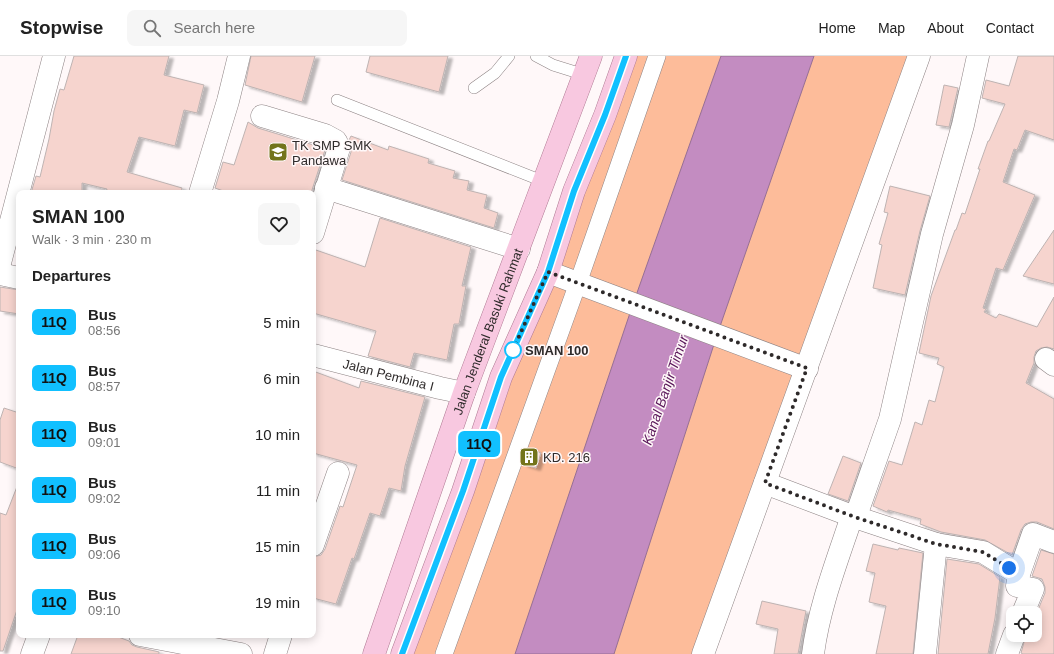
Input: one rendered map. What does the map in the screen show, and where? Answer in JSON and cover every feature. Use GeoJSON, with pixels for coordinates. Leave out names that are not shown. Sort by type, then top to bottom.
{"type":"FeatureCollection","features":[{"type":"Feature","properties":{"kind":"main road"},"geometry":{"type":"LineString","coordinates":[[402,654],[463,491],[501,377],[548,272],[574,191],[605,115],[626,56]]}},
{"type":"Feature","properties":{"kind":"main road","name":"Jalan Jenderal Basuki Rahmat"},"geometry":{"type":"LineString","coordinates":[[374,654],[464,393],[588,66]]}},
{"type":"Feature","properties":{"kind":"street"},"geometry":{"type":"LineString","coordinates":[[19,190],[54,56]]}},
{"type":"Feature","properties":{"kind":"street"},"geometry":{"type":"LineString","coordinates":[[201,190],[228,100],[239,56]]}},
{"type":"Feature","properties":{"kind":"street"},"geometry":{"type":"LineString","coordinates":[[444,654],[578,283],[657,56]]}},
{"type":"Feature","properties":{"kind":"street"},"geometry":{"type":"LineString","coordinates":[[703,654],[765,483],[801,366],[919,56]]}},
{"type":"Feature","properties":{"kind":"street"},"geometry":{"type":"LineString","coordinates":[[813,654],[815,638],[827,593],[890,419],[932,234],[963,125],[978,56]]}},
{"type":"Feature","properties":{"kind":"street"},"geometry":{"type":"LineString","coordinates":[[262,116],[325,135],[336,141],[339,148],[316,223]]}},
{"type":"Feature","properties":{"kind":"street"},"geometry":{"type":"LineString","coordinates":[[326,188],[519,249]]}},
{"type":"Feature","properties":{"kind":"street"},"geometry":{"type":"LineString","coordinates":[[0,263],[16,202]]}},
{"type":"Feature","properties":{"kind":"street"},"geometry":{"type":"LineString","coordinates":[[548,272],[801,366]]}},
{"type":"Feature","properties":{"kind":"street"},"geometry":{"type":"LineString","coordinates":[[0,274],[16,277]]}},
{"type":"Feature","properties":{"kind":"street","name":"Jalan Pembina I"},"geometry":{"type":"LineString","coordinates":[[316,356],[464,393]]}},
{"type":"Feature","properties":{"kind":"street"},"geometry":{"type":"LineString","coordinates":[[316,536],[338,473]]}},
{"type":"Feature","properties":{"kind":"street"},"geometry":{"type":"LineString","coordinates":[[765,483],[936,544],[983,552],[1019,574]]}},
{"type":"Feature","properties":{"kind":"street"},"geometry":{"type":"LineString","coordinates":[[1026,606],[1033,588],[1017,586],[1019,574],[1033,534],[1054,542]]}},
{"type":"Feature","properties":{"kind":"street"},"geometry":{"type":"LineString","coordinates":[[925,654],[936,544]]}},
{"type":"Feature","properties":{"kind":"street"},"geometry":{"type":"LineString","coordinates":[[32,654],[37,638]]}},
{"type":"Feature","properties":{"kind":"street"},"geometry":{"type":"LineString","coordinates":[[156,638],[241,654]]}},
{"type":"Feature","properties":{"kind":"street"},"geometry":{"type":"LineString","coordinates":[[275,654],[280,638]]}},
{"type":"Feature","properties":{"kind":"street"},"geometry":{"type":"LineString","coordinates":[[1007,654],[1011,642]]}},
{"type":"Feature","properties":{"kind":"lane"},"geometry":{"type":"LineString","coordinates":[[474,88],[495,73],[509,56]]}},
{"type":"Feature","properties":{"kind":"lane"},"geometry":{"type":"LineString","coordinates":[[536,56],[553,65],[588,66]]}},
{"type":"Feature","properties":{"kind":"lane"},"geometry":{"type":"LineString","coordinates":[[337,100],[545,182]]}},
{"type":"Feature","properties":{"kind":"shaded area"},"geometry":{"type":"Polygon","coordinates":[[[626,56],[919,56],[703,654],[402,654],[626,56]]]}},
{"type":"Feature","properties":{"kind":"water","name":"Kanal Banjir Timur"},"geometry":{"type":"Polygon","coordinates":[[[721,56],[814,56],[717,335],[614,654],[515,654],[633,304],[721,56]]]}},
{"type":"Feature","properties":{"kind":"building"},"geometry":{"type":"Polygon","coordinates":[[[74,56],[169,56],[164,75],[204,85],[197,113],[184,110],[175,146],[139,137],[127,172],[182,188],[182,190],[107,190],[82,183],[82,190],[32,190],[36,176],[40,177],[60,89],[64,90],[74,56]]]}},
{"type":"Feature","properties":{"kind":"building"},"geometry":{"type":"Polygon","coordinates":[[[251,56],[315,56],[302,102],[245,85],[251,56]]]}},
{"type":"Feature","properties":{"kind":"building"},"geometry":{"type":"Polygon","coordinates":[[[370,56],[448,56],[439,92],[366,72],[370,56]]]}},
{"type":"Feature","properties":{"kind":"building"},"geometry":{"type":"Polygon","coordinates":[[[1018,56],[1054,56],[1054,140],[1025,130],[1017,150],[1014,149],[1003,182],[1035,195],[1003,270],[996,268],[983,308],[986,309],[984,312],[996,318],[999,314],[1037,327],[1054,297],[1054,349],[1047,347],[1036,351],[1034,363],[1026,383],[1054,399],[1054,529],[1037,522],[1025,524],[1021,530],[1012,555],[985,540],[941,532],[920,524],[921,519],[888,510],[887,512],[873,506],[889,461],[902,465],[915,422],[922,425],[929,400],[935,402],[944,367],[937,364],[939,358],[919,353],[931,296],[962,213],[965,214],[988,141],[1005,104],[982,98],[986,80],[1009,86],[1018,56]]]}},
{"type":"Feature","properties":{"kind":"building"},"geometry":{"type":"Polygon","coordinates":[[[944,85],[958,88],[949,127],[936,125],[944,85]]]}},
{"type":"Feature","properties":{"kind":"building"},"geometry":{"type":"Polygon","coordinates":[[[248,122],[258,128],[320,147],[325,150],[312,190],[221,190],[215,188],[223,162],[234,165],[248,122]]]}},
{"type":"Feature","properties":{"kind":"building"},"geometry":{"type":"Polygon","coordinates":[[[351,136],[388,150],[389,146],[429,159],[428,163],[455,171],[453,178],[469,181],[467,190],[487,195],[484,208],[498,213],[494,228],[342,180],[351,152],[349,140],[351,136]]]}},
{"type":"Feature","properties":{"kind":"building"},"geometry":{"type":"Polygon","coordinates":[[[890,186],[930,196],[905,295],[873,288],[882,245],[879,244],[888,213],[884,212],[890,186]]]}},
{"type":"Feature","properties":{"kind":"building"},"geometry":{"type":"Polygon","coordinates":[[[380,218],[471,247],[462,286],[466,286],[459,324],[454,324],[447,360],[414,353],[410,367],[368,356],[376,331],[316,314],[316,250],[365,267],[380,218]]]}},
{"type":"Feature","properties":{"kind":"building"},"geometry":{"type":"Polygon","coordinates":[[[1054,230],[1054,284],[1023,276],[1054,230]]]}},
{"type":"Feature","properties":{"kind":"building"},"geometry":{"type":"Polygon","coordinates":[[[0,287],[16,290],[16,314],[0,311],[0,287]]]}},
{"type":"Feature","properties":{"kind":"building"},"geometry":{"type":"Polygon","coordinates":[[[316,372],[359,388],[361,381],[425,397],[405,466],[401,491],[389,488],[380,516],[370,513],[336,604],[316,599],[316,556],[321,555],[325,549],[340,506],[343,507],[357,465],[316,454],[316,372]]]}},
{"type":"Feature","properties":{"kind":"building"},"geometry":{"type":"Polygon","coordinates":[[[4,408],[16,412],[16,468],[0,462],[0,420],[4,408]]]}},
{"type":"Feature","properties":{"kind":"building","name":"KD. 216"},"geometry":{"type":"Polygon","coordinates":[[[529,448],[541,453],[536,468],[523,464],[529,448]]]}},
{"type":"Feature","properties":{"kind":"building"},"geometry":{"type":"Polygon","coordinates":[[[843,456],[861,463],[848,501],[828,494],[843,456]]]}},
{"type":"Feature","properties":{"kind":"building"},"geometry":{"type":"Polygon","coordinates":[[[16,489],[16,613],[3,651],[0,651],[0,513],[6,515],[16,489]]]}},
{"type":"Feature","properties":{"kind":"building"},"geometry":{"type":"Polygon","coordinates":[[[873,544],[898,550],[899,548],[923,553],[913,654],[876,654],[886,606],[869,602],[875,573],[866,571],[873,544]]]}},
{"type":"Feature","properties":{"kind":"building"},"geometry":{"type":"Polygon","coordinates":[[[1041,550],[1054,554],[1054,654],[1021,653],[1024,642],[1042,642],[1042,606],[1040,606],[1045,593],[1045,587],[1042,579],[1032,576],[1041,550]]]}},
{"type":"Feature","properties":{"kind":"building"},"geometry":{"type":"Polygon","coordinates":[[[947,559],[979,564],[1000,577],[995,618],[988,654],[938,654],[947,559]]]}},
{"type":"Feature","properties":{"kind":"building"},"geometry":{"type":"Polygon","coordinates":[[[762,601],[806,611],[798,654],[774,654],[778,629],[756,624],[762,601]]]}},
{"type":"Feature","properties":{"kind":"building"},"geometry":{"type":"Polygon","coordinates":[[[77,638],[121,638],[129,641],[132,645],[137,647],[159,652],[159,654],[71,654],[77,638]]]}},
{"type":"Feature","properties":{"kind":"bus line","name":"11Q"},"geometry":{"type":"LineString","coordinates":[[402,654],[463,491],[506,363],[548,272],[574,191],[605,115],[626,56]]}},
{"type":"Feature","properties":{"kind":"place","name":"TK SMP SMK Pandawa"},"geometry":{"type":"Point","coordinates":[278,152]}},
{"type":"Feature","properties":{"kind":"place","name":"SMAN 100"},"geometry":{"type":"Point","coordinates":[513,350]}},
{"type":"Feature","properties":{"kind":"place","name":"KD. 216"},"geometry":{"type":"Point","coordinates":[529,457]}},
{"type":"Feature","properties":{"kind":"route"},"geometry":{"type":"LineString","coordinates":[[513,350],[548,272],[807,368],[765,483],[852,516],[856,516],[936,544],[983,552],[1009,568]]}}]}
